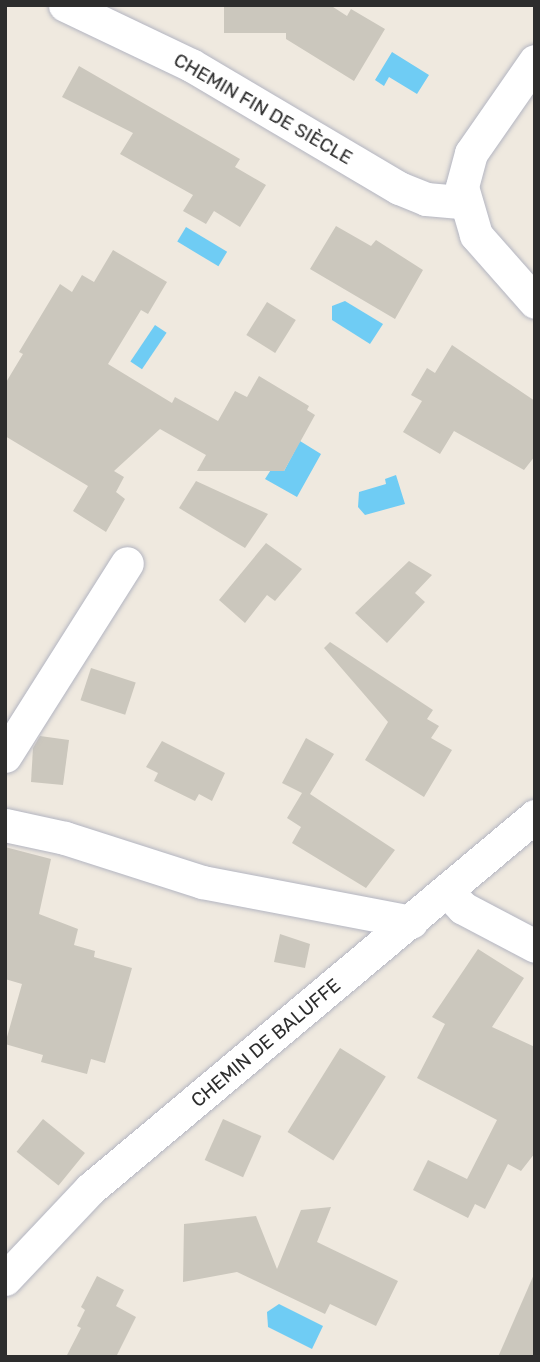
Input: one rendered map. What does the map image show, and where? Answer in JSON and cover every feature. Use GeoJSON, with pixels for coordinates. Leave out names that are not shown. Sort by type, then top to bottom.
{"type":"FeatureCollection","features":[{"type":"Feature","properties":{"kind":"street","name":"CHEMIN FIN DE SIÈCLE"},"geometry":{"type":"LineString","coordinates":[[65,5],[191,65],[399,188],[426,199],[463,202]]}},
{"type":"Feature","properties":{"kind":"street"},"geometry":{"type":"LineString","coordinates":[[535,61],[471,153],[463,202],[476,235],[535,302]]}},
{"type":"Feature","properties":{"kind":"street"},"geometry":{"type":"LineString","coordinates":[[5,757],[127,564]]}},
{"type":"Feature","properties":{"kind":"street","name":"CHEMIN DE BALUFFE"},"geometry":{"type":"LineString","coordinates":[[5,1279],[90,1189],[535,816]]}},
{"type":"Feature","properties":{"kind":"street"},"geometry":{"type":"LineString","coordinates":[[5,825],[65,838],[202,882],[411,922]]}},
{"type":"Feature","properties":{"kind":"street"},"geometry":{"type":"LineString","coordinates":[[447,891],[463,908],[535,946]]}},
{"type":"Feature","properties":{"kind":"water"},"geometry":{"type":"Polygon","coordinates":[[[392,52],[429,75],[417,94],[389,77],[384,86],[375,80],[392,52]]]}},
{"type":"Feature","properties":{"kind":"water"},"geometry":{"type":"Polygon","coordinates":[[[186,227],[227,252],[218,266],[177,242],[186,227]]]}},
{"type":"Feature","properties":{"kind":"water"},"geometry":{"type":"Polygon","coordinates":[[[345,301],[383,324],[370,344],[332,320],[332,306],[345,301]]]}},
{"type":"Feature","properties":{"kind":"water"},"geometry":{"type":"Polygon","coordinates":[[[155,325],[167,333],[142,369],[130,361],[155,325]]]}},
{"type":"Feature","properties":{"kind":"water"},"geometry":{"type":"Polygon","coordinates":[[[300,441],[321,454],[297,497],[265,479],[274,465],[284,471],[300,441]]]}},
{"type":"Feature","properties":{"kind":"water"},"geometry":{"type":"Polygon","coordinates":[[[396,475],[405,504],[365,515],[358,507],[359,492],[386,484],[385,479],[396,475]]]}},
{"type":"Feature","properties":{"kind":"water"},"geometry":{"type":"Polygon","coordinates":[[[279,1304],[323,1326],[312,1349],[268,1327],[267,1312],[279,1304]]]}},
{"type":"Feature","properties":{"kind":"building"},"geometry":{"type":"Polygon","coordinates":[[[224,5],[330,5],[347,16],[351,9],[385,29],[354,81],[286,39],[286,33],[224,33],[224,5]]]}},
{"type":"Feature","properties":{"kind":"building"},"geometry":{"type":"Polygon","coordinates":[[[79,66],[240,159],[235,167],[266,185],[240,227],[214,211],[206,224],[183,211],[193,195],[120,154],[133,133],[62,97],[79,66]]]}},
{"type":"Feature","properties":{"kind":"building"},"geometry":{"type":"Polygon","coordinates":[[[336,226],[371,246],[376,240],[423,270],[395,319],[310,269],[336,226]]]}},
{"type":"Feature","properties":{"kind":"building"},"geometry":{"type":"Polygon","coordinates":[[[113,250],[167,282],[148,314],[141,310],[108,364],[172,403],[175,397],[218,421],[235,391],[247,397],[259,376],[309,406],[307,410],[315,415],[284,471],[197,471],[206,455],[160,429],[114,471],[124,477],[116,492],[125,499],[106,532],[73,511],[88,486],[5,436],[5,384],[23,354],[19,352],[60,284],[72,292],[82,275],[94,282],[113,250]]]}},
{"type":"Feature","properties":{"kind":"building"},"geometry":{"type":"Polygon","coordinates":[[[267,302],[296,320],[275,353],[246,335],[267,302]]]}},
{"type":"Feature","properties":{"kind":"building"},"geometry":{"type":"Polygon","coordinates":[[[452,345],[535,401],[535,456],[524,470],[454,431],[440,454],[403,432],[422,401],[411,395],[427,368],[435,373],[452,345]]]}},
{"type":"Feature","properties":{"kind":"building"},"geometry":{"type":"Polygon","coordinates":[[[196,481],[268,514],[245,548],[179,508],[196,481]]]}},
{"type":"Feature","properties":{"kind":"building"},"geometry":{"type":"Polygon","coordinates":[[[266,543],[302,569],[275,601],[267,595],[245,623],[219,600],[266,543]]]}},
{"type":"Feature","properties":{"kind":"building"},"geometry":{"type":"Polygon","coordinates":[[[409,561],[432,575],[415,593],[425,602],[387,643],[355,613],[409,561]]]}},
{"type":"Feature","properties":{"kind":"building"},"geometry":{"type":"Polygon","coordinates":[[[330,642],[433,710],[427,719],[439,726],[431,738],[452,750],[424,797],[365,760],[388,722],[324,648],[330,642]]]}},
{"type":"Feature","properties":{"kind":"building"},"geometry":{"type":"Polygon","coordinates":[[[91,668],[136,683],[125,715],[80,700],[91,668]]]}},
{"type":"Feature","properties":{"kind":"building"},"geometry":{"type":"Polygon","coordinates":[[[40,736],[69,740],[63,785],[31,782],[33,748],[40,736]]]}},
{"type":"Feature","properties":{"kind":"building"},"geometry":{"type":"Polygon","coordinates":[[[306,738],[334,754],[310,794],[395,850],[366,888],[292,843],[301,827],[287,818],[302,793],[282,783],[306,738]]]}},
{"type":"Feature","properties":{"kind":"building"},"geometry":{"type":"Polygon","coordinates":[[[162,741],[225,773],[212,801],[199,794],[195,801],[154,781],[158,773],[146,767],[162,741]]]}},
{"type":"Feature","properties":{"kind":"building"},"geometry":{"type":"Polygon","coordinates":[[[5,847],[51,859],[39,914],[78,929],[74,945],[95,951],[94,957],[132,968],[105,1063],[91,1059],[87,1074],[41,1062],[43,1055],[5,1044],[22,984],[5,979],[5,847]]]}},
{"type":"Feature","properties":{"kind":"building"},"geometry":{"type":"Polygon","coordinates":[[[280,934],[310,944],[305,968],[274,962],[280,934]]]}},
{"type":"Feature","properties":{"kind":"building"},"geometry":{"type":"Polygon","coordinates":[[[478,949],[524,978],[492,1027],[535,1047],[535,1153],[521,1171],[508,1164],[485,1209],[475,1204],[468,1218],[413,1190],[428,1160],[467,1179],[497,1120],[417,1078],[445,1024],[432,1017],[478,949]]]}},
{"type":"Feature","properties":{"kind":"building"},"geometry":{"type":"Polygon","coordinates":[[[340,1048],[386,1077],[333,1161],[288,1132],[340,1048]]]}},
{"type":"Feature","properties":{"kind":"building"},"geometry":{"type":"Polygon","coordinates":[[[43,1119],[85,1153],[59,1186],[17,1152],[43,1119]]]}},
{"type":"Feature","properties":{"kind":"building"},"geometry":{"type":"Polygon","coordinates":[[[223,1119],[261,1136],[243,1177],[205,1160],[223,1119]]]}},
{"type":"Feature","properties":{"kind":"building"},"geometry":{"type":"Polygon","coordinates":[[[331,1207],[317,1242],[398,1281],[376,1326],[330,1304],[325,1314],[237,1272],[183,1282],[184,1224],[256,1216],[277,1269],[301,1210],[331,1207]]]}},
{"type":"Feature","properties":{"kind":"building"},"geometry":{"type":"Polygon","coordinates":[[[535,1272],[535,1357],[498,1357],[535,1272]]]}},
{"type":"Feature","properties":{"kind":"building"},"geometry":{"type":"Polygon","coordinates":[[[97,1276],[124,1290],[116,1306],[136,1317],[116,1357],[66,1357],[81,1328],[77,1326],[85,1310],[81,1307],[97,1276]]]}}]}
